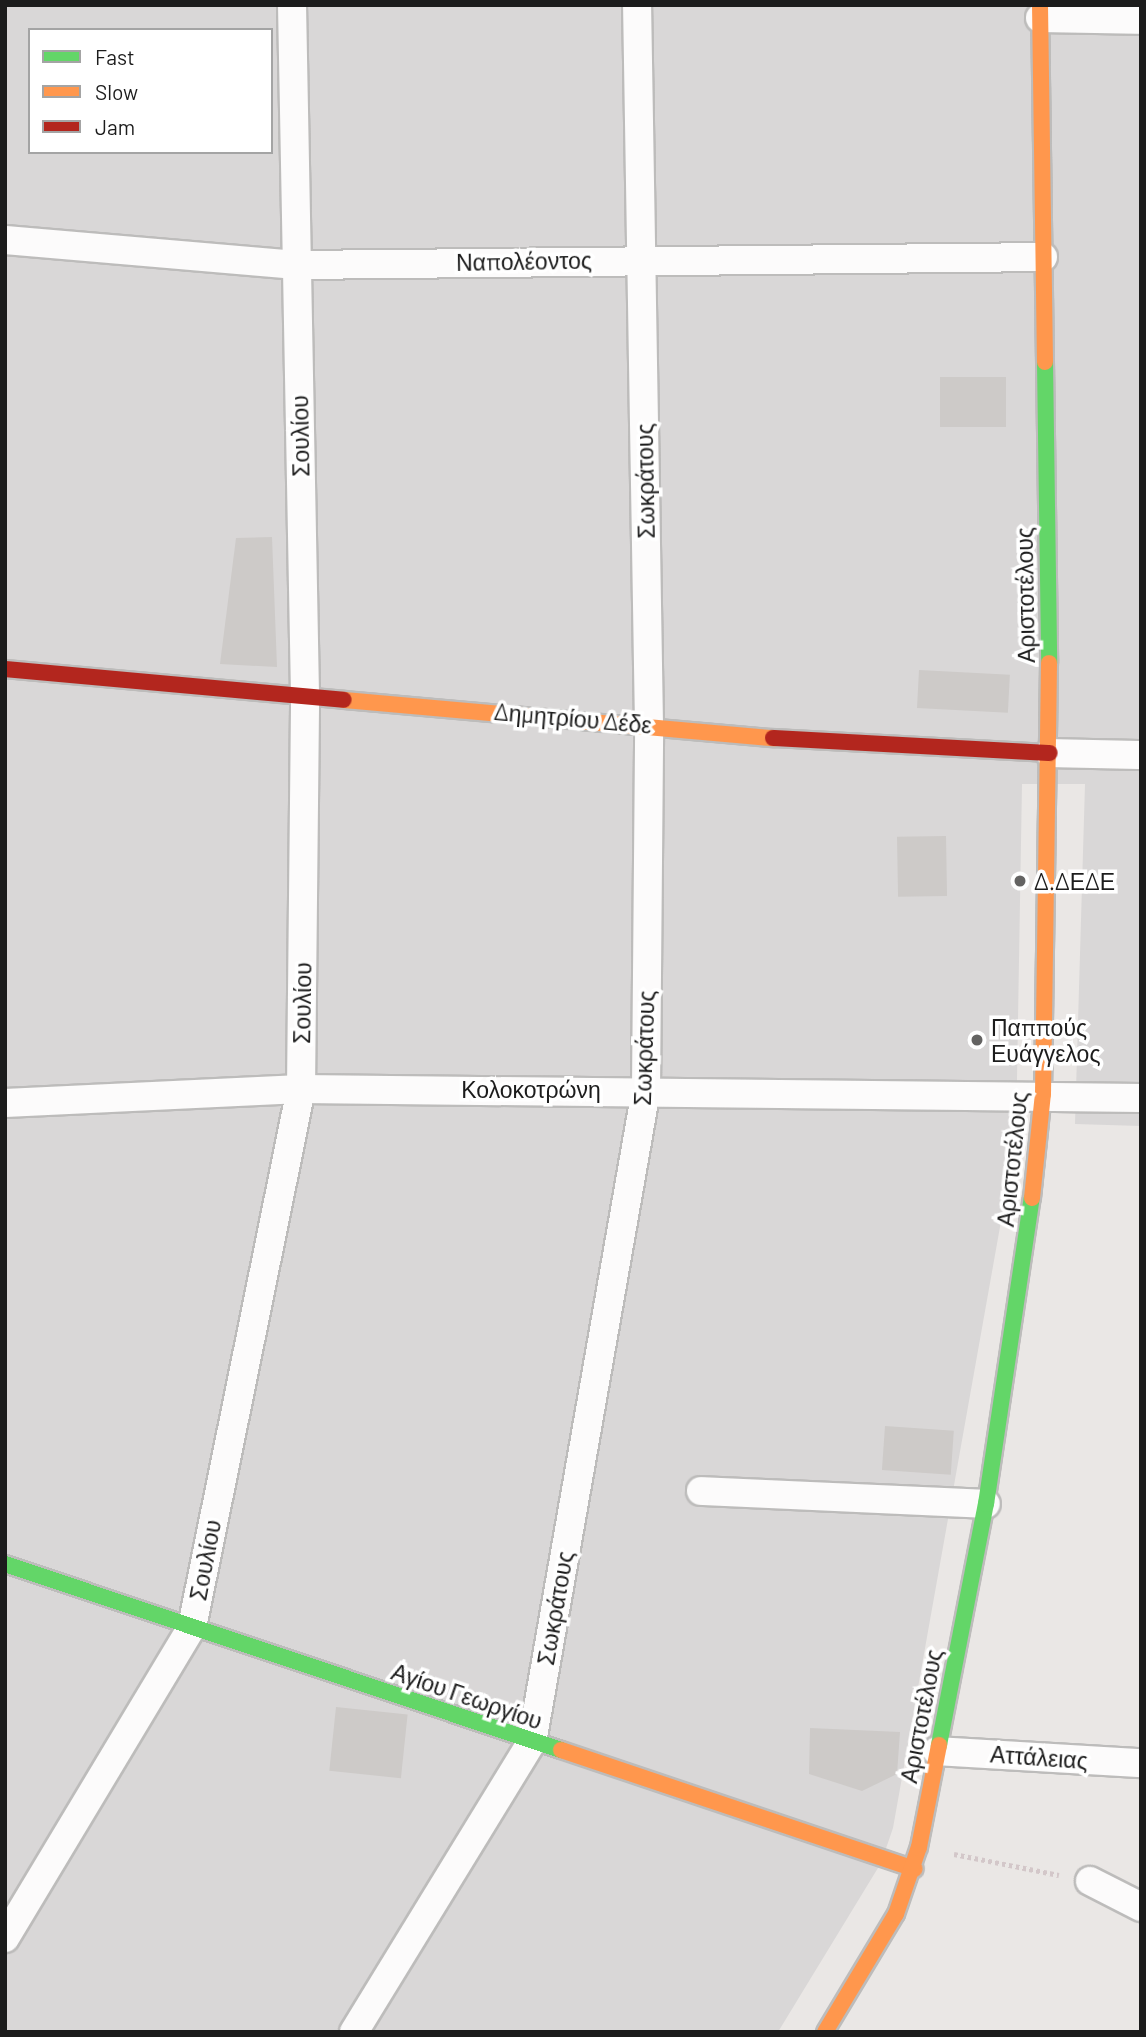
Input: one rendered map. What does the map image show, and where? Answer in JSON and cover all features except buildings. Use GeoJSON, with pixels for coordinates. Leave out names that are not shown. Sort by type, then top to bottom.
{"type":"FeatureCollection","features":[{"type":"Feature","properties":{"kind":"main road","name":"Αριστοτέλους"},"geometry":{"type":"LineString","coordinates":[[825,2032],[877,1951],[914,1869],[986,1504],[1028,1232],[1043,1094],[1050,753],[1040,12]]}},
{"type":"Feature","properties":{"kind":"main road","name":"Δημητρίου Δέδε"},"geometry":{"type":"LineString","coordinates":[[5,669],[649,725],[824,743],[1050,753]]}},
{"type":"Feature","properties":{"kind":"main road","name":"Αγίου Γεωργίου"},"geometry":{"type":"LineString","coordinates":[[5,1564],[914,1869]]}},
{"type":"Feature","properties":{"kind":"street","name":"Σουλίου"},"geometry":{"type":"LineString","coordinates":[[5,1938],[192,1627],[301,1088],[305,694],[292,5]]}},
{"type":"Feature","properties":{"kind":"street","name":"Σωκράτους"},"geometry":{"type":"LineString","coordinates":[[354,2032],[532,1742],[646,1090],[649,725],[638,5]]}},
{"type":"Feature","properties":{"kind":"street"},"geometry":{"type":"LineString","coordinates":[[1040,12],[1141,20]]}},
{"type":"Feature","properties":{"kind":"street","name":"Ναπολέοντος"},"geometry":{"type":"LineString","coordinates":[[5,240],[298,265],[1043,257]]}},
{"type":"Feature","properties":{"kind":"street","name":"Δημητρίου Δέδε"},"geometry":{"type":"LineString","coordinates":[[1050,753],[1141,755]]}},
{"type":"Feature","properties":{"kind":"street","name":"Κολοκοτρώνη"},"geometry":{"type":"LineString","coordinates":[[5,1103],[301,1088],[1043,1094],[1141,1098]]}},
{"type":"Feature","properties":{"kind":"street"},"geometry":{"type":"LineString","coordinates":[[701,1491],[986,1504]]}},
{"type":"Feature","properties":{"kind":"street","name":"Αττάλειας"},"geometry":{"type":"LineString","coordinates":[[937,1751],[1141,1763]]}},
{"type":"Feature","properties":{"kind":"street"},"geometry":{"type":"LineString","coordinates":[[1090,1881],[1141,1906]]}},
{"type":"Feature","properties":{"kind":"path"},"geometry":{"type":"LineString","coordinates":[[919,1847],[1090,1881]]}},
{"type":"Feature","properties":{"kind":"shaded area"},"geometry":{"type":"Polygon","coordinates":[[[5,5],[1141,5],[1141,1126],[1075,1124],[1085,784],[1022,784],[1016,1137],[893,1828],[881,1863],[778,2032],[5,2032],[5,5]]]}},
{"type":"Feature","properties":{"kind":"traffic: fast"},"geometry":{"type":"LineString","coordinates":[[1045,362],[1049,663]]}},
{"type":"Feature","properties":{"kind":"traffic: fast"},"geometry":{"type":"LineString","coordinates":[[939,1745],[986,1504],[1032,1198]]}},
{"type":"Feature","properties":{"kind":"traffic: fast"},"geometry":{"type":"LineString","coordinates":[[5,1564],[561,1750]]}},
{"type":"Feature","properties":{"kind":"traffic: slow"},"geometry":{"type":"LineString","coordinates":[[1040,5],[1045,362]]}},
{"type":"Feature","properties":{"kind":"traffic: slow"},"geometry":{"type":"LineString","coordinates":[[1032,1198],[1043,1094],[1049,663]]}},
{"type":"Feature","properties":{"kind":"traffic: slow"},"geometry":{"type":"LineString","coordinates":[[344,700],[773,738]]}},
{"type":"Feature","properties":{"kind":"traffic: slow"},"geometry":{"type":"LineString","coordinates":[[825,2032],[896,1914],[919,1847],[939,1745]]}},
{"type":"Feature","properties":{"kind":"traffic: slow"},"geometry":{"type":"LineString","coordinates":[[561,1750],[914,1869]]}},
{"type":"Feature","properties":{"kind":"traffic: jam"},"geometry":{"type":"LineString","coordinates":[[5,669],[344,700]]}},
{"type":"Feature","properties":{"kind":"traffic: jam"},"geometry":{"type":"LineString","coordinates":[[773,738],[1050,753]]}},
{"type":"Feature","properties":{"kind":"place","name":"Δ.ΔΕΔΕ"},"geometry":{"type":"Point","coordinates":[1020,881]}},
{"type":"Feature","properties":{"kind":"place","name":"Παππούς Ευάγγελος"},"geometry":{"type":"Point","coordinates":[977,1040]}}]}
